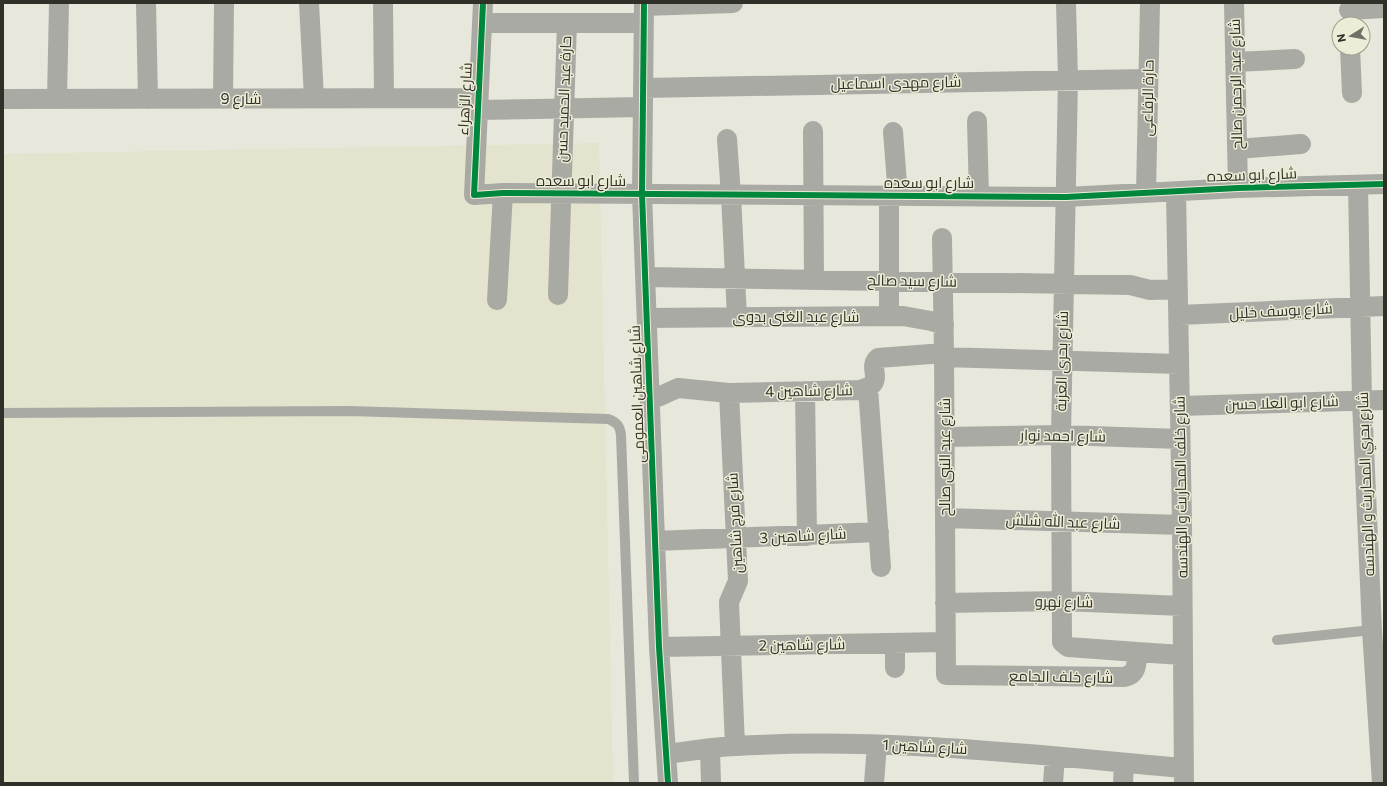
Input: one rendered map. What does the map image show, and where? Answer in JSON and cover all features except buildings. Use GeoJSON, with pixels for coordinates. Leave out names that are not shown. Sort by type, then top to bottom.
{"type":"FeatureCollection","features":[{"type":"Feature","properties":{"kind":"street"},"geometry":{"type":"LineString","coordinates":[[57,99],[59,3]]}},
{"type":"Feature","properties":{"kind":"street"},"geometry":{"type":"LineString","coordinates":[[146,3],[148,99]]}},
{"type":"Feature","properties":{"kind":"street"},"geometry":{"type":"LineString","coordinates":[[223,98],[224,3]]}},
{"type":"Feature","properties":{"kind":"street"},"geometry":{"type":"LineString","coordinates":[[309,3],[314,98]]}},
{"type":"Feature","properties":{"kind":"street"},"geometry":{"type":"LineString","coordinates":[[383,3],[384,98]]}},
{"type":"Feature","properties":{"kind":"street","name":"شارع الزهراء"},"geometry":{"type":"LineString","coordinates":[[474,195],[483,3]]}},
{"type":"Feature","properties":{"kind":"street"},"geometry":{"type":"LineString","coordinates":[[482,23],[567,23],[644,11],[733,3]]}},
{"type":"Feature","properties":{"kind":"street","name":"شارع بحرى العزبة"},"geometry":{"type":"LineString","coordinates":[[1066,3],[1068,79],[1061,435],[1062,636],[1064,646],[1137,652]]}},
{"type":"Feature","properties":{"kind":"street","name":"حارة الرفاعى"},"geometry":{"type":"LineString","coordinates":[[1146,193],[1150,3]]}},
{"type":"Feature","properties":{"kind":"street","name":"شارع عبد الرحمن صالح"},"geometry":{"type":"LineString","coordinates":[[1234,3],[1238,188]]}},
{"type":"Feature","properties":{"kind":"street"},"geometry":{"type":"LineString","coordinates":[[1349,12],[1384,8]]}},
{"type":"Feature","properties":{"kind":"street","name":"شارع شاهين العمومى"},"geometry":{"type":"LineString","coordinates":[[644,11],[642,194],[659,647],[668,783]]}},
{"type":"Feature","properties":{"kind":"street","name":"حارة عبد الحميد حسن"},"geometry":{"type":"LineString","coordinates":[[558,295],[567,23]]}},
{"type":"Feature","properties":{"kind":"street"},"geometry":{"type":"LineString","coordinates":[[1350,56],[1352,93]]}},
{"type":"Feature","properties":{"kind":"street"},"geometry":{"type":"LineString","coordinates":[[1235,62],[1295,59]]}},
{"type":"Feature","properties":{"kind":"street","name":"شارع مهدى اسماعيل"},"geometry":{"type":"LineString","coordinates":[[564,108],[643,97],[1068,79],[1148,79]]}},
{"type":"Feature","properties":{"kind":"street","name":"شارع 9"},"geometry":{"type":"LineString","coordinates":[[3,99],[384,98],[564,108]]}},
{"type":"Feature","properties":{"kind":"street"},"geometry":{"type":"LineString","coordinates":[[978,121],[979,196]]}},
{"type":"Feature","properties":{"kind":"street"},"geometry":{"type":"LineString","coordinates":[[813,131],[814,280]]}},
{"type":"Feature","properties":{"kind":"street"},"geometry":{"type":"LineString","coordinates":[[889,316],[893,196],[893,132]]}},
{"type":"Feature","properties":{"kind":"street"},"geometry":{"type":"LineString","coordinates":[[727,139],[737,317]]}},
{"type":"Feature","properties":{"kind":"street"},"geometry":{"type":"LineString","coordinates":[[1237,149],[1301,144]]}},
{"type":"Feature","properties":{"kind":"street","name":"شارع ابو سعده"},"geometry":{"type":"LineString","coordinates":[[474,195],[503,193],[1066,197],[1238,188],[1384,184]]}},
{"type":"Feature","properties":{"kind":"street","name":"شارع بحري المحاريث و الهندسه"},"geometry":{"type":"LineString","coordinates":[[1358,185],[1362,401],[1378,629],[1382,783]]}},
{"type":"Feature","properties":{"kind":"street","name":"شارع خلف المحاريث و الهندسه"},"geometry":{"type":"LineString","coordinates":[[1176,192],[1182,525],[1184,776]]}},
{"type":"Feature","properties":{"kind":"street"},"geometry":{"type":"LineString","coordinates":[[497,300],[503,193]]}},
{"type":"Feature","properties":{"kind":"street","name":"شارع عبد النبى صالح"},"geometry":{"type":"LineString","coordinates":[[942,238],[944,281],[946,675]]}},
{"type":"Feature","properties":{"kind":"street","name":"شارع سيد صالح"},"geometry":{"type":"LineString","coordinates":[[646,277],[735,280],[944,281],[1064,285],[1130,285],[1158,290],[1178,288]]}},
{"type":"Feature","properties":{"kind":"street","name":"شارع يوسف خليل"},"geometry":{"type":"LineString","coordinates":[[1179,315],[1384,306]]}},
{"type":"Feature","properties":{"kind":"street","name":"شارع عبد الغنى بدوى"},"geometry":{"type":"LineString","coordinates":[[647,318],[889,316],[917,318],[944,325]]}},
{"type":"Feature","properties":{"kind":"street"},"geometry":{"type":"LineString","coordinates":[[944,355],[1062,361],[1179,364]]}},
{"type":"Feature","properties":{"kind":"street","name":"شارع شاهين 4"},"geometry":{"type":"LineString","coordinates":[[650,397],[658,397],[678,388],[729,393],[860,390],[868,388],[874,384],[876,378],[875,363],[878,358],[944,355]]}},
{"type":"Feature","properties":{"kind":"street"},"geometry":{"type":"LineString","coordinates":[[868,388],[881,567]]}},
{"type":"Feature","properties":{"kind":"street"},"geometry":{"type":"LineString","coordinates":[[805,391],[807,536]]}},
{"type":"Feature","properties":{"kind":"street","name":"شارع فرج شاهين"},"geometry":{"type":"LineString","coordinates":[[729,393],[738,581],[729,602],[735,746]]}},
{"type":"Feature","properties":{"kind":"street","name":"شارع ابو العلا حسن"},"geometry":{"type":"LineString","coordinates":[[1180,406],[1384,400]]}},
{"type":"Feature","properties":{"kind":"street","name":"شارع احمد نوار"},"geometry":{"type":"LineString","coordinates":[[945,437],[1061,435],[1180,439]]}},
{"type":"Feature","properties":{"kind":"street","name":"شارع عبد الله شلش"},"geometry":{"type":"LineString","coordinates":[[945,518],[1182,525]]}},
{"type":"Feature","properties":{"kind":"street","name":"شارع شاهين 3"},"geometry":{"type":"LineString","coordinates":[[655,542],[736,540],[879,532]]}},
{"type":"Feature","properties":{"kind":"street","name":"شارع نهرو"},"geometry":{"type":"LineString","coordinates":[[945,603],[1063,601],[1182,606]]}},
{"type":"Feature","properties":{"kind":"street","name":"شارع شاهين 2"},"geometry":{"type":"LineString","coordinates":[[659,647],[945,642]]}},
{"type":"Feature","properties":{"kind":"street"},"geometry":{"type":"LineString","coordinates":[[894,668],[895,643]]}},
{"type":"Feature","properties":{"kind":"street"},"geometry":{"type":"LineString","coordinates":[[1137,652],[1182,655]]}},
{"type":"Feature","properties":{"kind":"street","name":"شارع خلف الجامع"},"geometry":{"type":"LineString","coordinates":[[946,675],[1126,677],[1136,669],[1137,652]]}},
{"type":"Feature","properties":{"kind":"street"},"geometry":{"type":"LineString","coordinates":[[874,783],[877,745]]}},
{"type":"Feature","properties":{"kind":"street","name":"شارع شاهين 1"},"geometry":{"type":"LineString","coordinates":[[667,754],[735,746],[877,745],[950,748],[1124,763],[1184,776]]}},
{"type":"Feature","properties":{"kind":"street"},"geometry":{"type":"LineString","coordinates":[[710,749],[711,783]]}},
{"type":"Feature","properties":{"kind":"street"},"geometry":{"type":"LineString","coordinates":[[1053,783],[1055,757]]}},
{"type":"Feature","properties":{"kind":"street"},"geometry":{"type":"LineString","coordinates":[[1123,783],[1124,763]]}},
{"type":"Feature","properties":{"kind":"lane"},"geometry":{"type":"LineString","coordinates":[[3,413],[350,411],[601,418],[614,421],[620,429],[634,783]]}},
{"type":"Feature","properties":{"kind":"lane"},"geometry":{"type":"LineString","coordinates":[[1277,640],[1378,629]]}},
{"type":"Feature","properties":{"kind":"shaded area"},"geometry":{"type":"Polygon","coordinates":[[[599,143],[613,783],[3,783],[3,154],[599,143]]]}},
{"type":"Feature","properties":{"kind":"cycle path"},"geometry":{"type":"LineString","coordinates":[[483,3],[474,195],[503,193],[1066,197],[1238,188],[1384,184]]}},
{"type":"Feature","properties":{"kind":"cycle path"},"geometry":{"type":"LineString","coordinates":[[644,3],[642,194],[659,647],[668,783]]}}]}
